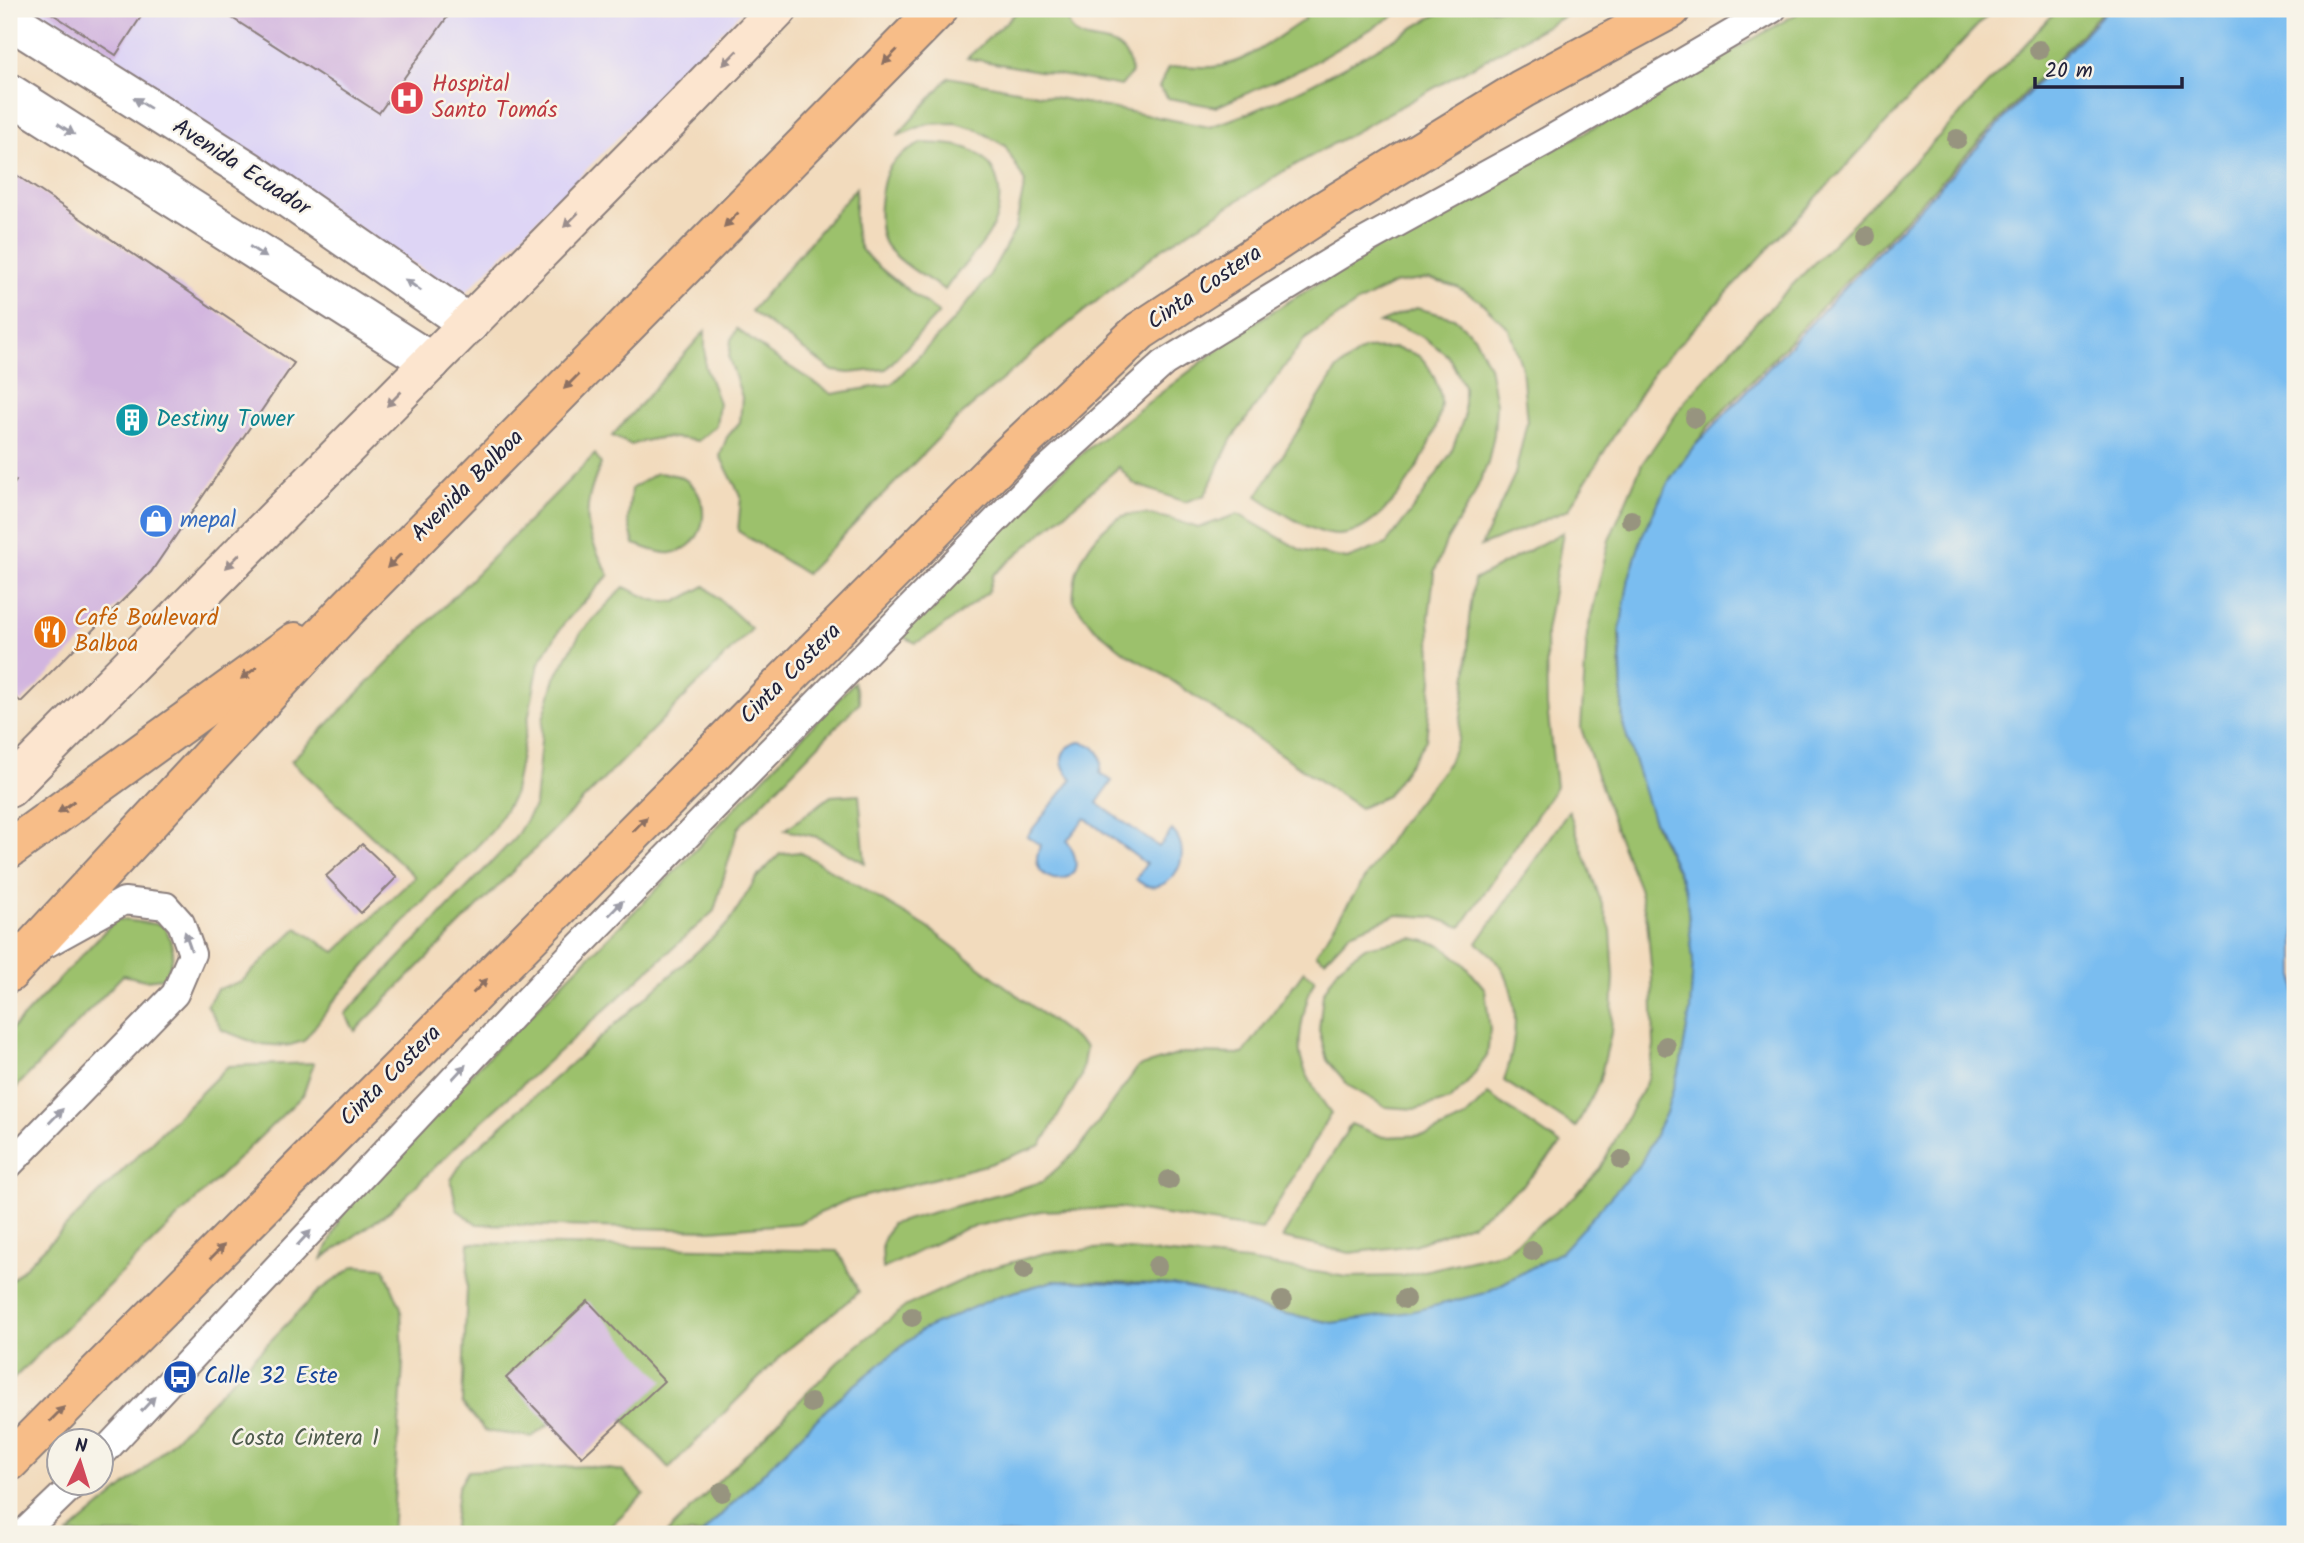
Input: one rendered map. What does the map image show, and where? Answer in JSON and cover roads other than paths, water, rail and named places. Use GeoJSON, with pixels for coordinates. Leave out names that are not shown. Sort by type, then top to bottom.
{"type":"FeatureCollection","features":[{"type":"Feature","properties":{"kind":"highway","name":"Avenida Balboa"},"geometry":{"type":"LineString","coordinates":[[17,965],[347,609],[938,9]]}},
{"type":"Feature","properties":{"kind":"highway","name":"Cinta Costera"},"geometry":{"type":"LineString","coordinates":[[9,1462],[999,465],[1140,331],[1309,220],[1487,111],[1671,9]]}},
{"type":"Feature","properties":{"kind":"highway"},"geometry":{"type":"LineString","coordinates":[[9,849],[266,661],[347,609]]}},
{"type":"Feature","properties":{"kind":"main road"},"geometry":{"type":"LineString","coordinates":[[10,784],[469,324],[778,9]]}},
{"type":"Feature","properties":{"kind":"street","name":"Avenida Ecuador"},"geometry":{"type":"LineString","coordinates":[[9,19],[249,171],[469,324]]}},
{"type":"Feature","properties":{"kind":"street"},"geometry":{"type":"LineString","coordinates":[[9,93],[431,362]]}},
{"type":"Feature","properties":{"kind":"lane"},"geometry":{"type":"LineString","coordinates":[[116,1439],[563,962],[1039,476],[1164,363],[1354,247],[1547,141],[1773,9]]}},
{"type":"Feature","properties":{"kind":"lane"},"geometry":{"type":"LineString","coordinates":[[9,1165],[175,994],[192,954],[181,923],[166,906],[124,901],[17,965]]}},
{"type":"Feature","properties":{"kind":"lane"},"geometry":{"type":"LineString","coordinates":[[22,1534],[59,1498]]}},
{"type":"Feature","properties":{"kind":"water"},"geometry":{"type":"Polygon","coordinates":[[[2108,9],[2295,9],[2295,1534],[702,1534],[835,1401],[922,1330],[999,1296],[1054,1281],[1171,1285],[1232,1297],[1257,1308],[1332,1323],[1410,1312],[1485,1293],[1561,1252],[1641,1163],[1666,1113],[1681,1063],[1690,1011],[1693,961],[1686,890],[1652,816],[1623,724],[1620,630],[1629,578],[1643,534],[1669,481],[1692,449],[2108,9]]]}},
{"type":"Feature","properties":{"kind":"water"},"geometry":{"type":"Polygon","coordinates":[[[1080,742],[1095,748],[1101,761],[1100,773],[1112,781],[1097,803],[1159,847],[1172,830],[1180,841],[1180,865],[1166,882],[1157,886],[1146,886],[1136,879],[1146,864],[1085,818],[1067,841],[1074,856],[1075,867],[1071,874],[1056,879],[1040,870],[1037,859],[1040,845],[1027,836],[1072,779],[1064,768],[1062,757],[1067,748],[1080,742]]]}},
{"type":"Feature","properties":{"kind":"place","name":"Hospital Santo Tomás"},"geometry":{"type":"Point","coordinates":[407,98]}},
{"type":"Feature","properties":{"kind":"place","name":"Destiny Tower"},"geometry":{"type":"Point","coordinates":[132,420]}},
{"type":"Feature","properties":{"kind":"place","name":"mepal"},"geometry":{"type":"Point","coordinates":[156,521]}},
{"type":"Feature","properties":{"kind":"place","name":"Café Boulevard Balboa"},"geometry":{"type":"Point","coordinates":[50,632]}},
{"type":"Feature","properties":{"kind":"place","name":"Calle 32 Este"},"geometry":{"type":"Point","coordinates":[180,1377]}},
{"type":"Feature","properties":{"kind":"park label","name":"Costa Cintera 1"},"geometry":{"type":"Point","coordinates":[305,1439]}}]}
